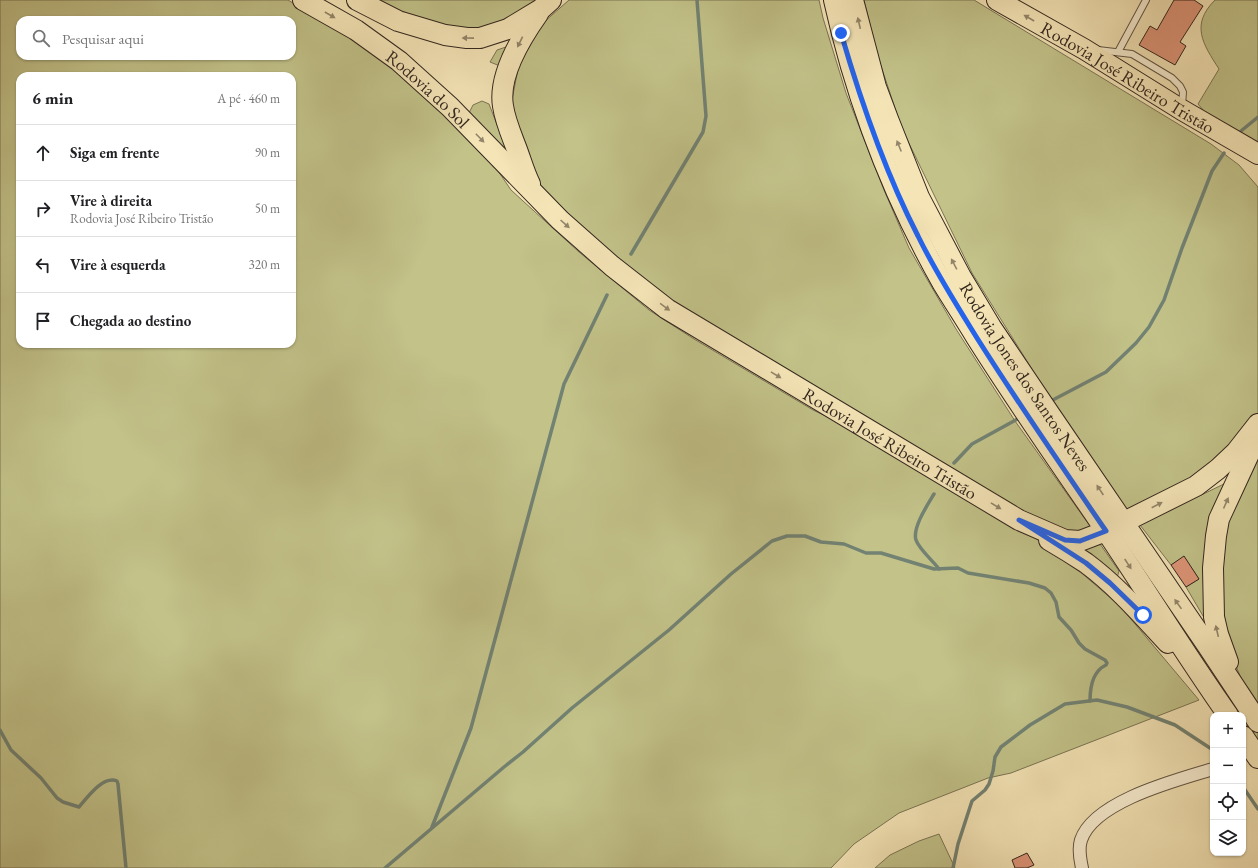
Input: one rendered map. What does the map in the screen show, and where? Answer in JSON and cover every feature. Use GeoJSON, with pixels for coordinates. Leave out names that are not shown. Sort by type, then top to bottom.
{"type":"FeatureCollection","features":[{"type":"Feature","properties":{"kind":"main road","name":"Rodovia do Sol"},"geometry":{"type":"LineString","coordinates":[[303,0],[356,30],[399,61],[450,107],[537,197]]}},
{"type":"Feature","properties":{"kind":"main road","name":"Rodovia do Sol"},"geometry":{"type":"LineString","coordinates":[[356,0],[398,21],[445,35],[466,38],[480,38],[508,29],[546,4]]}},
{"type":"Feature","properties":{"kind":"main road","name":"Rodovia Jones dos Santos Neves"},"geometry":{"type":"LineString","coordinates":[[834,0],[848,58],[871,127],[902,203],[944,285],[1002,378],[1240,694],[1258,722]]}},
{"type":"Feature","properties":{"kind":"main road","name":"Rodovia Jones dos Santos Neves"},"geometry":{"type":"LineString","coordinates":[[853,0],[876,87],[922,204],[960,277],[1226,712]]}},
{"type":"Feature","properties":{"kind":"main road","name":"Rodovia José Ribeiro Tristão"},"geometry":{"type":"LineString","coordinates":[[997,0],[1084,49],[1182,110],[1258,154]]}},
{"type":"Feature","properties":{"kind":"main road"},"geometry":{"type":"LineString","coordinates":[[537,197],[523,171],[503,105],[504,84],[512,60],[522,38],[546,4]]}},
{"type":"Feature","properties":{"kind":"main road"},"geometry":{"type":"LineString","coordinates":[[1182,110],[1243,156],[1258,170]]}},
{"type":"Feature","properties":{"kind":"main road","name":"Rodovia José Ribeiro Tristão"},"geometry":{"type":"LineString","coordinates":[[537,197],[560,220],[612,266],[667,309],[1019,520],[1065,540],[1080,541],[1114,527],[1196,486],[1213,474],[1236,452],[1258,424]]}},
{"type":"Feature","properties":{"kind":"main road"},"geometry":{"type":"LineString","coordinates":[[1240,694],[1218,634],[1213,600],[1213,568],[1219,519],[1258,435]]}},
{"type":"Feature","properties":{"kind":"main road"},"geometry":{"type":"LineString","coordinates":[[1019,520],[1086,563],[1110,583],[1143,615],[1216,698]]}},
{"type":"Feature","properties":{"kind":"main road"},"geometry":{"type":"LineString","coordinates":[[1246,743],[1252,757]]}},
{"type":"Feature","properties":{"kind":"street"},"geometry":{"type":"LineString","coordinates":[[1082,868],[1079,851],[1081,840],[1088,828],[1102,814],[1116,805],[1145,792],[1210,770]]}},
{"type":"Feature","properties":{"kind":"lane"},"geometry":{"type":"LineString","coordinates":[[1118,52],[1146,0]]}},
{"type":"Feature","properties":{"kind":"lane"},"geometry":{"type":"LineString","coordinates":[[1084,49],[1135,55],[1177,83],[1183,92],[1182,110]]}},
{"type":"Feature","properties":{"kind":"green space"},"geometry":{"type":"Polygon","coordinates":[[[0,0],[288,0],[387,61],[490,159],[511,190],[579,252],[649,310],[694,339],[813,410],[857,431],[1057,552],[1120,606],[1199,700],[1011,773],[988,778],[899,813],[854,844],[831,868],[0,868],[0,0]]]}},
{"type":"Feature","properties":{"kind":"green space"},"geometry":{"type":"Polygon","coordinates":[[[380,0],[540,0],[523,16],[487,28],[453,30],[414,17],[380,0]]]}},
{"type":"Feature","properties":{"kind":"green space"},"geometry":{"type":"Polygon","coordinates":[[[569,0],[819,0],[846,93],[884,190],[909,248],[956,329],[1015,421],[1090,526],[1082,533],[1061,533],[700,322],[632,271],[564,213],[540,185],[510,110],[519,64],[543,23],[569,0]]]}},
{"type":"Feature","properties":{"kind":"green space"},"geometry":{"type":"Polygon","coordinates":[[[864,0],[974,0],[1211,144],[1239,165],[1258,187],[1258,413],[1233,445],[1194,478],[1132,513],[1118,507],[972,273],[902,129],[876,51],[864,0]]]}},
{"type":"Feature","properties":{"kind":"green space"},"geometry":{"type":"Polygon","coordinates":[[[1215,0],[1258,0],[1258,146],[1209,117],[1198,104],[1219,69],[1204,43],[1201,26],[1207,9],[1215,0]]]}},
{"type":"Feature","properties":{"kind":"green space"},"geometry":{"type":"Polygon","coordinates":[[[521,42],[510,70],[490,62],[497,50],[521,42]]]}},
{"type":"Feature","properties":{"kind":"green space"},"geometry":{"type":"Polygon","coordinates":[[[482,101],[489,104],[508,153],[469,113],[473,105],[482,101]]]}},
{"type":"Feature","properties":{"kind":"green space"},"geometry":{"type":"Polygon","coordinates":[[[1258,449],[1258,708],[1247,693],[1221,625],[1224,523],[1258,449]]]}},
{"type":"Feature","properties":{"kind":"green space"},"geometry":{"type":"Polygon","coordinates":[[[1230,481],[1206,621],[1186,587],[1199,579],[1184,557],[1171,565],[1140,525],[1230,481]]]}},
{"type":"Feature","properties":{"kind":"green space"},"geometry":{"type":"Polygon","coordinates":[[[1123,533],[1244,712],[1236,712],[1117,536],[1123,533]]]}},
{"type":"Feature","properties":{"kind":"green space"},"geometry":{"type":"Polygon","coordinates":[[[1100,544],[1119,571],[1117,578],[1078,550],[1100,544]]]}},
{"type":"Feature","properties":{"kind":"green space"},"geometry":{"type":"Polygon","coordinates":[[[1246,715],[1258,733],[1258,744],[1246,726],[1246,715]]]}},
{"type":"Feature","properties":{"kind":"green space"},"geometry":{"type":"Polygon","coordinates":[[[939,834],[955,868],[875,868],[890,855],[919,841],[939,834]]]}},
{"type":"Feature","properties":{"kind":"building"},"geometry":{"type":"Polygon","coordinates":[[[1174,0],[1194,0],[1203,6],[1180,42],[1186,46],[1175,65],[1139,45],[1150,26],[1157,30],[1174,0]]]}},
{"type":"Feature","properties":{"kind":"building"},"geometry":{"type":"Polygon","coordinates":[[[1184,556],[1199,579],[1186,587],[1171,565],[1184,556]]]}},
{"type":"Feature","properties":{"kind":"building"},"geometry":{"type":"Polygon","coordinates":[[[1027,853],[1034,865],[1027,868],[1015,868],[1012,860],[1027,853]]]}},
{"type":"Feature","properties":{"kind":"waterway"},"geometry":{"type":"LineString","coordinates":[[631,254],[703,132],[706,116],[697,0]]}},
{"type":"Feature","properties":{"kind":"waterway"},"geometry":{"type":"LineString","coordinates":[[1241,131],[1258,117]]}},
{"type":"Feature","properties":{"kind":"waterway"},"geometry":{"type":"LineString","coordinates":[[1049,402],[1106,372],[1136,343],[1149,327],[1164,300],[1182,248],[1212,171],[1224,153]]}},
{"type":"Feature","properties":{"kind":"waterway"},"geometry":{"type":"LineString","coordinates":[[432,827],[471,728],[564,384],[607,295]]}},
{"type":"Feature","properties":{"kind":"waterway"},"geometry":{"type":"LineString","coordinates":[[954,463],[972,444],[1021,417]]}},
{"type":"Feature","properties":{"kind":"waterway"},"geometry":{"type":"LineString","coordinates":[[934,494],[921,516],[915,535],[920,547],[939,569]]}},
{"type":"Feature","properties":{"kind":"waterway"},"geometry":{"type":"LineString","coordinates":[[385,868],[523,752],[572,708],[669,630],[731,574],[772,541],[787,536],[805,536],[821,542],[844,544],[866,553],[881,553],[934,569],[958,568],[968,573],[1029,583],[1045,588],[1051,593],[1056,602],[1059,617],[1071,630],[1079,643],[1085,649],[1105,660],[1107,663],[1098,671],[1093,680],[1090,701]]}},
{"type":"Feature","properties":{"kind":"waterway"},"geometry":{"type":"LineString","coordinates":[[953,868],[958,844],[972,801],[985,790],[989,784],[995,757],[1001,747],[1030,725],[1065,704],[1097,700],[1127,707],[1175,725],[1210,748]]}},
{"type":"Feature","properties":{"kind":"waterway"},"geometry":{"type":"LineString","coordinates":[[0,730],[11,750],[41,778],[57,798],[63,802],[79,807],[101,784],[106,781],[117,781],[126,868]]}},
{"type":"Feature","properties":{"kind":"waterway"},"geometry":{"type":"LineString","coordinates":[[1246,791],[1258,809]]}},
{"type":"Feature","properties":{"kind":"route"},"geometry":{"type":"LineString","coordinates":[[841,33],[871,127],[902,203],[944,285],[1002,378],[1106,531],[1080,541],[1065,540],[1019,520],[1086,563],[1110,583],[1143,615]]}}]}
